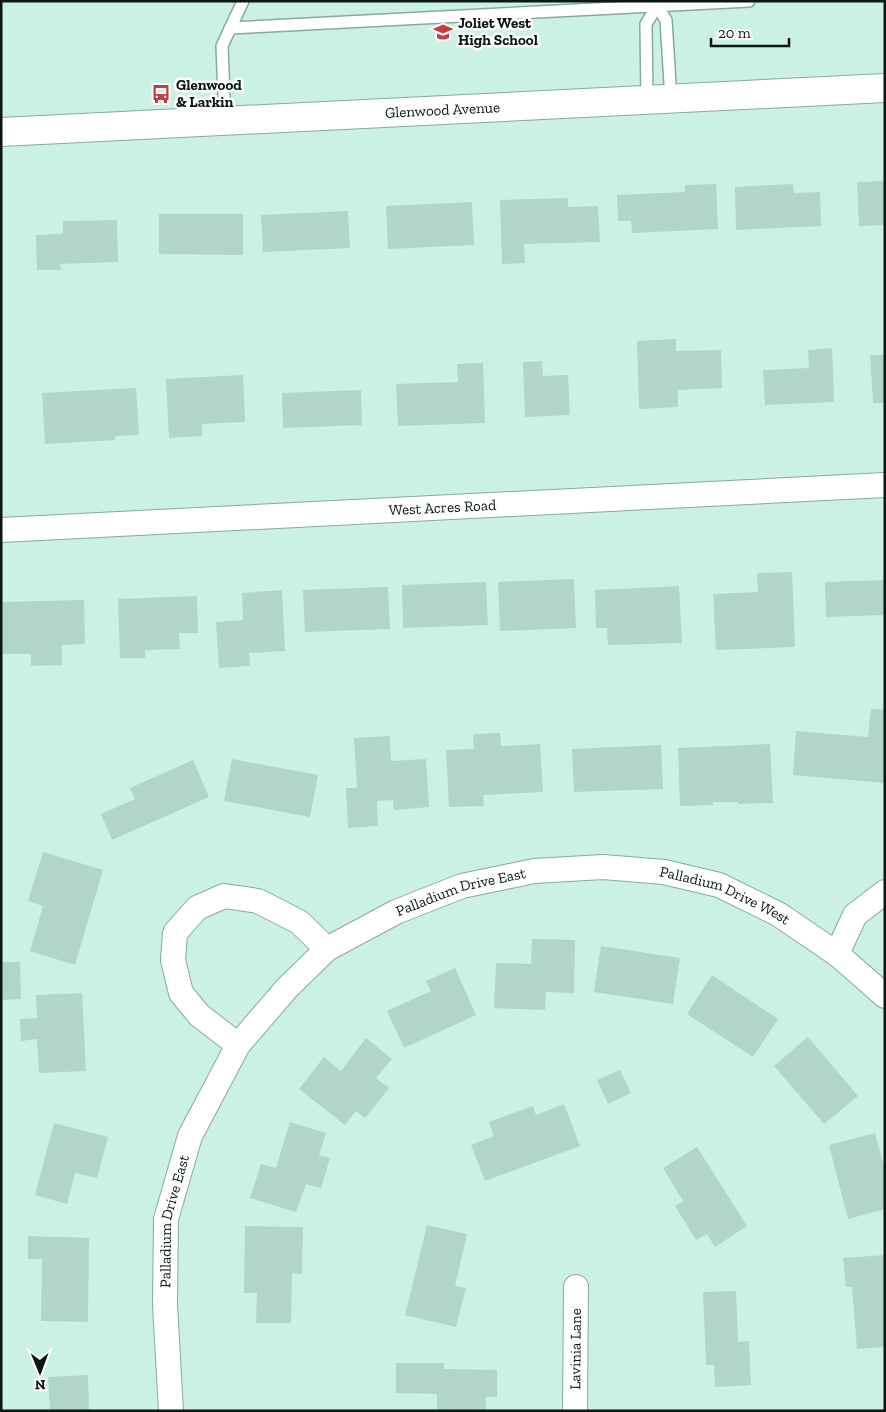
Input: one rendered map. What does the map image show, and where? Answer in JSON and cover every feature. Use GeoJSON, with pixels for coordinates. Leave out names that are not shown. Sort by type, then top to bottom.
{"type":"FeatureCollection","features":[{"type":"Feature","properties":{"kind":"street","name":"Glenwood Avenue"},"geometry":{"type":"LineString","coordinates":[[1,132],[885,88]]}},
{"type":"Feature","properties":{"kind":"street","name":"West Acres Road"},"geometry":{"type":"LineString","coordinates":[[1,530],[885,484]]}},
{"type":"Feature","properties":{"kind":"street","name":"Palladium Drive East"},"geometry":{"type":"LineString","coordinates":[[171,1411],[165,1305],[166,1220],[190,1136],[238,1044],[287,988],[327,949],[396,912],[462,886],[534,871],[603,867]]}},
{"type":"Feature","properties":{"kind":"street","name":"Palladium Drive West"},"geometry":{"type":"LineString","coordinates":[[603,867],[664,872],[719,885],[778,914],[837,954],[885,996]]}},
{"type":"Feature","properties":{"kind":"street"},"geometry":{"type":"LineString","coordinates":[[837,954],[855,915],[885,892]]}},
{"type":"Feature","properties":{"kind":"street"},"geometry":{"type":"LineString","coordinates":[[238,1044],[199,1015],[182,993],[173,960],[175,933],[197,908],[224,896],[258,901],[299,922],[327,949]]}},
{"type":"Feature","properties":{"kind":"street","name":"Lavinia Lane"},"geometry":{"type":"LineString","coordinates":[[575,1411],[576,1286]]}},
{"type":"Feature","properties":{"kind":"lane"},"geometry":{"type":"LineString","coordinates":[[225,121],[222,46],[243,1]]}},
{"type":"Feature","properties":{"kind":"lane"},"geometry":{"type":"LineString","coordinates":[[230,28],[657,3],[749,1]]}},
{"type":"Feature","properties":{"kind":"lane"},"geometry":{"type":"LineString","coordinates":[[657,3],[666,20],[659,100]]}},
{"type":"Feature","properties":{"kind":"lane"},"geometry":{"type":"LineString","coordinates":[[657,3],[646,24],[659,100]]}},
{"type":"Feature","properties":{"kind":"building"},"geometry":{"type":"Polygon","coordinates":[[[885,181],[885,225],[859,226],[857,182],[885,181]]]}},
{"type":"Feature","properties":{"kind":"building"},"geometry":{"type":"Polygon","coordinates":[[[716,184],[718,229],[632,233],[631,221],[618,221],[617,195],[685,192],[685,185],[716,184]]]}},
{"type":"Feature","properties":{"kind":"building"},"geometry":{"type":"Polygon","coordinates":[[[793,184],[794,193],[820,192],[821,226],[736,230],[735,187],[793,184]]]}},
{"type":"Feature","properties":{"kind":"building"},"geometry":{"type":"Polygon","coordinates":[[[568,198],[568,207],[598,206],[600,242],[524,244],[525,263],[502,264],[500,200],[568,198]]]}},
{"type":"Feature","properties":{"kind":"building"},"geometry":{"type":"Polygon","coordinates":[[[472,202],[474,245],[388,249],[386,206],[472,202]]]}},
{"type":"Feature","properties":{"kind":"building"},"geometry":{"type":"Polygon","coordinates":[[[348,211],[350,248],[263,252],[261,215],[348,211]]]}},
{"type":"Feature","properties":{"kind":"building"},"geometry":{"type":"Polygon","coordinates":[[[159,214],[243,214],[243,255],[159,254],[159,214]]]}},
{"type":"Feature","properties":{"kind":"building"},"geometry":{"type":"Polygon","coordinates":[[[117,220],[118,262],[60,264],[61,270],[37,270],[36,235],[63,234],[63,221],[117,220]]]}},
{"type":"Feature","properties":{"kind":"building"},"geometry":{"type":"Polygon","coordinates":[[[676,339],[676,351],[721,350],[722,388],[678,390],[678,407],[639,409],[637,341],[676,339]]]}},
{"type":"Feature","properties":{"kind":"building"},"geometry":{"type":"Polygon","coordinates":[[[832,348],[834,402],[765,405],[763,370],[809,368],[808,350],[832,348]]]}},
{"type":"Feature","properties":{"kind":"building"},"geometry":{"type":"Polygon","coordinates":[[[870,355],[885,355],[885,403],[873,403],[870,355]]]}},
{"type":"Feature","properties":{"kind":"building"},"geometry":{"type":"Polygon","coordinates":[[[542,361],[543,376],[568,375],[570,415],[525,417],[523,362],[542,361]]]}},
{"type":"Feature","properties":{"kind":"building"},"geometry":{"type":"Polygon","coordinates":[[[483,363],[485,423],[398,426],[396,384],[458,382],[457,364],[483,363]]]}},
{"type":"Feature","properties":{"kind":"building"},"geometry":{"type":"Polygon","coordinates":[[[243,375],[245,422],[202,424],[202,436],[169,438],[166,379],[243,375]]]}},
{"type":"Feature","properties":{"kind":"building"},"geometry":{"type":"Polygon","coordinates":[[[136,388],[139,435],[115,436],[115,440],[45,444],[42,393],[136,388]]]}},
{"type":"Feature","properties":{"kind":"building"},"geometry":{"type":"Polygon","coordinates":[[[361,390],[362,425],[283,428],[282,393],[361,390]]]}},
{"type":"Feature","properties":{"kind":"building"},"geometry":{"type":"Polygon","coordinates":[[[792,572],[795,647],[716,650],[713,594],[758,592],[757,573],[792,572]]]}},
{"type":"Feature","properties":{"kind":"building"},"geometry":{"type":"Polygon","coordinates":[[[574,579],[576,628],[500,631],[498,582],[574,579]]]}},
{"type":"Feature","properties":{"kind":"building"},"geometry":{"type":"Polygon","coordinates":[[[885,580],[885,615],[826,617],[825,582],[885,580]]]}},
{"type":"Feature","properties":{"kind":"building"},"geometry":{"type":"Polygon","coordinates":[[[486,582],[488,625],[403,628],[402,585],[486,582]]]}},
{"type":"Feature","properties":{"kind":"building"},"geometry":{"type":"Polygon","coordinates":[[[679,586],[682,643],[608,645],[607,628],[596,628],[595,590],[679,586]]]}},
{"type":"Feature","properties":{"kind":"building"},"geometry":{"type":"Polygon","coordinates":[[[388,587],[390,629],[305,632],[303,590],[388,587]]]}},
{"type":"Feature","properties":{"kind":"building"},"geometry":{"type":"Polygon","coordinates":[[[282,590],[285,651],[249,653],[250,666],[219,668],[216,622],[243,620],[242,593],[282,590]]]}},
{"type":"Feature","properties":{"kind":"building"},"geometry":{"type":"Polygon","coordinates":[[[197,596],[198,633],[179,633],[180,649],[145,650],[145,658],[120,658],[118,599],[197,596]]]}},
{"type":"Feature","properties":{"kind":"building"},"geometry":{"type":"Polygon","coordinates":[[[84,600],[85,644],[62,645],[62,665],[31,666],[31,654],[1,654],[1,602],[84,600]]]}},
{"type":"Feature","properties":{"kind":"building"},"geometry":{"type":"Polygon","coordinates":[[[871,709],[885,710],[885,783],[793,775],[796,731],[868,737],[871,709]]]}},
{"type":"Feature","properties":{"kind":"building"},"geometry":{"type":"Polygon","coordinates":[[[500,733],[501,746],[540,744],[543,792],[483,795],[484,806],[449,807],[446,750],[474,749],[473,734],[500,733]]]}},
{"type":"Feature","properties":{"kind":"building"},"geometry":{"type":"Polygon","coordinates":[[[390,736],[391,761],[426,759],[429,807],[394,810],[393,800],[377,801],[378,826],[348,828],[346,788],[357,788],[354,738],[390,736]]]}},
{"type":"Feature","properties":{"kind":"building"},"geometry":{"type":"Polygon","coordinates":[[[770,744],[773,803],[738,804],[738,802],[713,802],[713,805],[680,806],[678,748],[770,744]]]}},
{"type":"Feature","properties":{"kind":"building"},"geometry":{"type":"Polygon","coordinates":[[[661,745],[663,789],[574,792],[572,749],[661,745]]]}},
{"type":"Feature","properties":{"kind":"building"},"geometry":{"type":"Polygon","coordinates":[[[232,759],[318,775],[310,817],[224,801],[232,759]]]}},
{"type":"Feature","properties":{"kind":"building"},"geometry":{"type":"Polygon","coordinates":[[[193,760],[209,797],[112,840],[101,814],[135,799],[130,788],[193,760]]]}},
{"type":"Feature","properties":{"kind":"building"},"geometry":{"type":"Polygon","coordinates":[[[43,852],[103,870],[75,965],[30,951],[43,906],[28,901],[43,852]]]}},
{"type":"Feature","properties":{"kind":"building"},"geometry":{"type":"Polygon","coordinates":[[[532,939],[575,940],[574,993],[546,992],[545,1010],[494,1008],[496,963],[531,964],[532,939]]]}},
{"type":"Feature","properties":{"kind":"building"},"geometry":{"type":"Polygon","coordinates":[[[601,946],[680,958],[673,1004],[594,992],[601,946]]]}},
{"type":"Feature","properties":{"kind":"building"},"geometry":{"type":"Polygon","coordinates":[[[1,962],[20,962],[21,999],[1,1000],[1,962]]]}},
{"type":"Feature","properties":{"kind":"building"},"geometry":{"type":"Polygon","coordinates":[[[455,968],[476,1015],[404,1048],[387,1011],[431,991],[426,981],[455,968]]]}},
{"type":"Feature","properties":{"kind":"building"},"geometry":{"type":"Polygon","coordinates":[[[712,975],[778,1019],[753,1057],[687,1014],[712,975]]]}},
{"type":"Feature","properties":{"kind":"building"},"geometry":{"type":"Polygon","coordinates":[[[82,993],[86,1071],[39,1073],[37,1039],[21,1041],[20,1019],[37,1018],[36,995],[82,993]]]}},
{"type":"Feature","properties":{"kind":"building"},"geometry":{"type":"Polygon","coordinates":[[[808,1037],[858,1096],[824,1124],[774,1066],[808,1037]]]}},
{"type":"Feature","properties":{"kind":"building"},"geometry":{"type":"Polygon","coordinates":[[[366,1038],[392,1059],[376,1078],[389,1088],[365,1118],[356,1111],[345,1125],[299,1089],[324,1057],[341,1071],[366,1038]]]}},
{"type":"Feature","properties":{"kind":"building"},"geometry":{"type":"Polygon","coordinates":[[[620,1070],[631,1093],[608,1104],[597,1080],[620,1070]]]}},
{"type":"Feature","properties":{"kind":"building"},"geometry":{"type":"Polygon","coordinates":[[[564,1104],[580,1146],[485,1181],[471,1145],[494,1136],[489,1122],[533,1106],[536,1115],[564,1104]]]}},
{"type":"Feature","properties":{"kind":"building"},"geometry":{"type":"Polygon","coordinates":[[[290,1122],[326,1133],[319,1155],[330,1158],[321,1188],[306,1184],[296,1212],[250,1198],[261,1164],[276,1168],[290,1122]]]}},
{"type":"Feature","properties":{"kind":"building"},"geometry":{"type":"Polygon","coordinates":[[[54,1123],[108,1137],[97,1178],[75,1173],[67,1204],[35,1195],[54,1123]]]}},
{"type":"Feature","properties":{"kind":"building"},"geometry":{"type":"Polygon","coordinates":[[[875,1133],[885,1170],[885,1209],[848,1219],[829,1145],[875,1133]]]}},
{"type":"Feature","properties":{"kind":"building"},"geometry":{"type":"Polygon","coordinates":[[[697,1147],[747,1226],[715,1247],[707,1234],[696,1240],[675,1206],[683,1201],[663,1168],[697,1147]]]}},
{"type":"Feature","properties":{"kind":"building"},"geometry":{"type":"Polygon","coordinates":[[[427,1225],[467,1234],[455,1286],[466,1288],[456,1327],[405,1315],[427,1225]]]}},
{"type":"Feature","properties":{"kind":"building"},"geometry":{"type":"Polygon","coordinates":[[[245,1226],[303,1227],[302,1274],[292,1273],[291,1323],[256,1323],[257,1293],[244,1293],[245,1226]]]}},
{"type":"Feature","properties":{"kind":"building"},"geometry":{"type":"Polygon","coordinates":[[[28,1236],[89,1238],[88,1322],[41,1321],[42,1259],[28,1259],[28,1236]]]}},
{"type":"Feature","properties":{"kind":"building"},"geometry":{"type":"Polygon","coordinates":[[[885,1255],[885,1347],[857,1349],[852,1287],[846,1287],[843,1258],[885,1255]]]}},
{"type":"Feature","properties":{"kind":"building"},"geometry":{"type":"Polygon","coordinates":[[[736,1291],[738,1342],[749,1341],[751,1385],[715,1387],[714,1365],[706,1365],[703,1292],[736,1291]]]}},
{"type":"Feature","properties":{"kind":"building"},"geometry":{"type":"Polygon","coordinates":[[[396,1363],[444,1363],[444,1369],[497,1370],[497,1397],[486,1397],[486,1411],[437,1411],[437,1394],[396,1393],[396,1363]]]}},
{"type":"Feature","properties":{"kind":"building"},"geometry":{"type":"Polygon","coordinates":[[[88,1375],[89,1411],[50,1411],[48,1377],[88,1375]]]}},
{"type":"Feature","properties":{"kind":"place","name":"Joliet West High School"},"geometry":{"type":"Point","coordinates":[443,32]}},
{"type":"Feature","properties":{"kind":"place","name":"Glenwood & Larkin"},"geometry":{"type":"Point","coordinates":[161,94]}}]}
